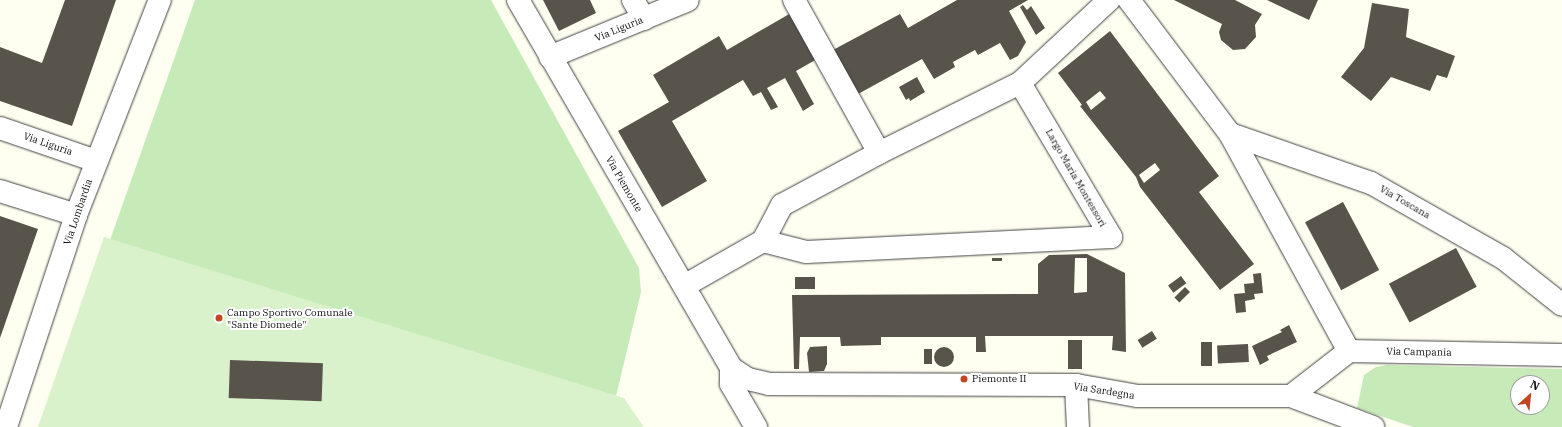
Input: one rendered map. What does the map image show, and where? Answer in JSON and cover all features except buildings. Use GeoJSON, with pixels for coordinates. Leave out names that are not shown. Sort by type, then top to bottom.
{"type":"FeatureCollection","features":[{"type":"Feature","properties":{"kind":"street","name":"Via Lombardia"},"geometry":{"type":"LineString","coordinates":[[6,427],[76,215],[160,0]]}},
{"type":"Feature","properties":{"kind":"street","name":"Via Piemonte"},"geometry":{"type":"LineString","coordinates":[[518,0],[731,368]]}},
{"type":"Feature","properties":{"kind":"street"},"geometry":{"type":"LineString","coordinates":[[633,0],[644,18]]}},
{"type":"Feature","properties":{"kind":"street","name":"Via Liguria"},"geometry":{"type":"LineString","coordinates":[[550,57],[688,0]]}},
{"type":"Feature","properties":{"kind":"street"},"geometry":{"type":"LineString","coordinates":[[794,0],[879,153]]}},
{"type":"Feature","properties":{"kind":"street"},"geometry":{"type":"LineString","coordinates":[[684,286],[763,242],[782,205],[879,153],[1020,83],[1109,0]]}},
{"type":"Feature","properties":{"kind":"street"},"geometry":{"type":"LineString","coordinates":[[1128,0],[1230,134],[1349,351],[1291,396]]}},
{"type":"Feature","properties":{"kind":"street","name":"Largo Maria Montessori"},"geometry":{"type":"LineString","coordinates":[[763,242],[806,252],[1111,238],[1020,83]]}},
{"type":"Feature","properties":{"kind":"street","name":"Via Liguria"},"geometry":{"type":"LineString","coordinates":[[0,128],[96,161]]}},
{"type":"Feature","properties":{"kind":"street","name":"Via Toscana"},"geometry":{"type":"LineString","coordinates":[[1230,134],[1371,183],[1503,258],[1562,305]]}},
{"type":"Feature","properties":{"kind":"street"},"geometry":{"type":"LineString","coordinates":[[0,191],[76,215]]}},
{"type":"Feature","properties":{"kind":"street","name":"Via Campania"},"geometry":{"type":"LineString","coordinates":[[1349,351],[1562,355]]}},
{"type":"Feature","properties":{"kind":"street"},"geometry":{"type":"LineString","coordinates":[[731,368],[731,384],[756,427]]}},
{"type":"Feature","properties":{"kind":"street","name":"Via Sardegna"},"geometry":{"type":"LineString","coordinates":[[731,368],[748,379],[768,384],[1076,385],[1138,396],[1291,396],[1373,427]]}},
{"type":"Feature","properties":{"kind":"street"},"geometry":{"type":"LineString","coordinates":[[1076,385],[1078,427]]}},
{"type":"Feature","properties":{"kind":"green space"},"geometry":{"type":"Polygon","coordinates":[[[195,0],[491,0],[639,268],[641,292],[616,396],[110,240],[195,0]]]}},
{"type":"Feature","properties":{"kind":"green space","name":"Campo Sportivo Comunale \"Sante Diomede\""},"geometry":{"type":"Polygon","coordinates":[[[104,237],[624,398],[644,427],[38,427],[104,237]]]}},
{"type":"Feature","properties":{"kind":"green space"},"geometry":{"type":"Polygon","coordinates":[[[1387,365],[1562,369],[1562,427],[1413,427],[1357,408],[1364,375],[1376,367],[1387,365]]]}},
{"type":"Feature","properties":{"kind":"place","name":"Campo Sportivo Comunale \"Sante Diomede\""},"geometry":{"type":"Point","coordinates":[219,318]}},
{"type":"Feature","properties":{"kind":"place","name":"Piemonte II"},"geometry":{"type":"Point","coordinates":[964,379]}}]}
